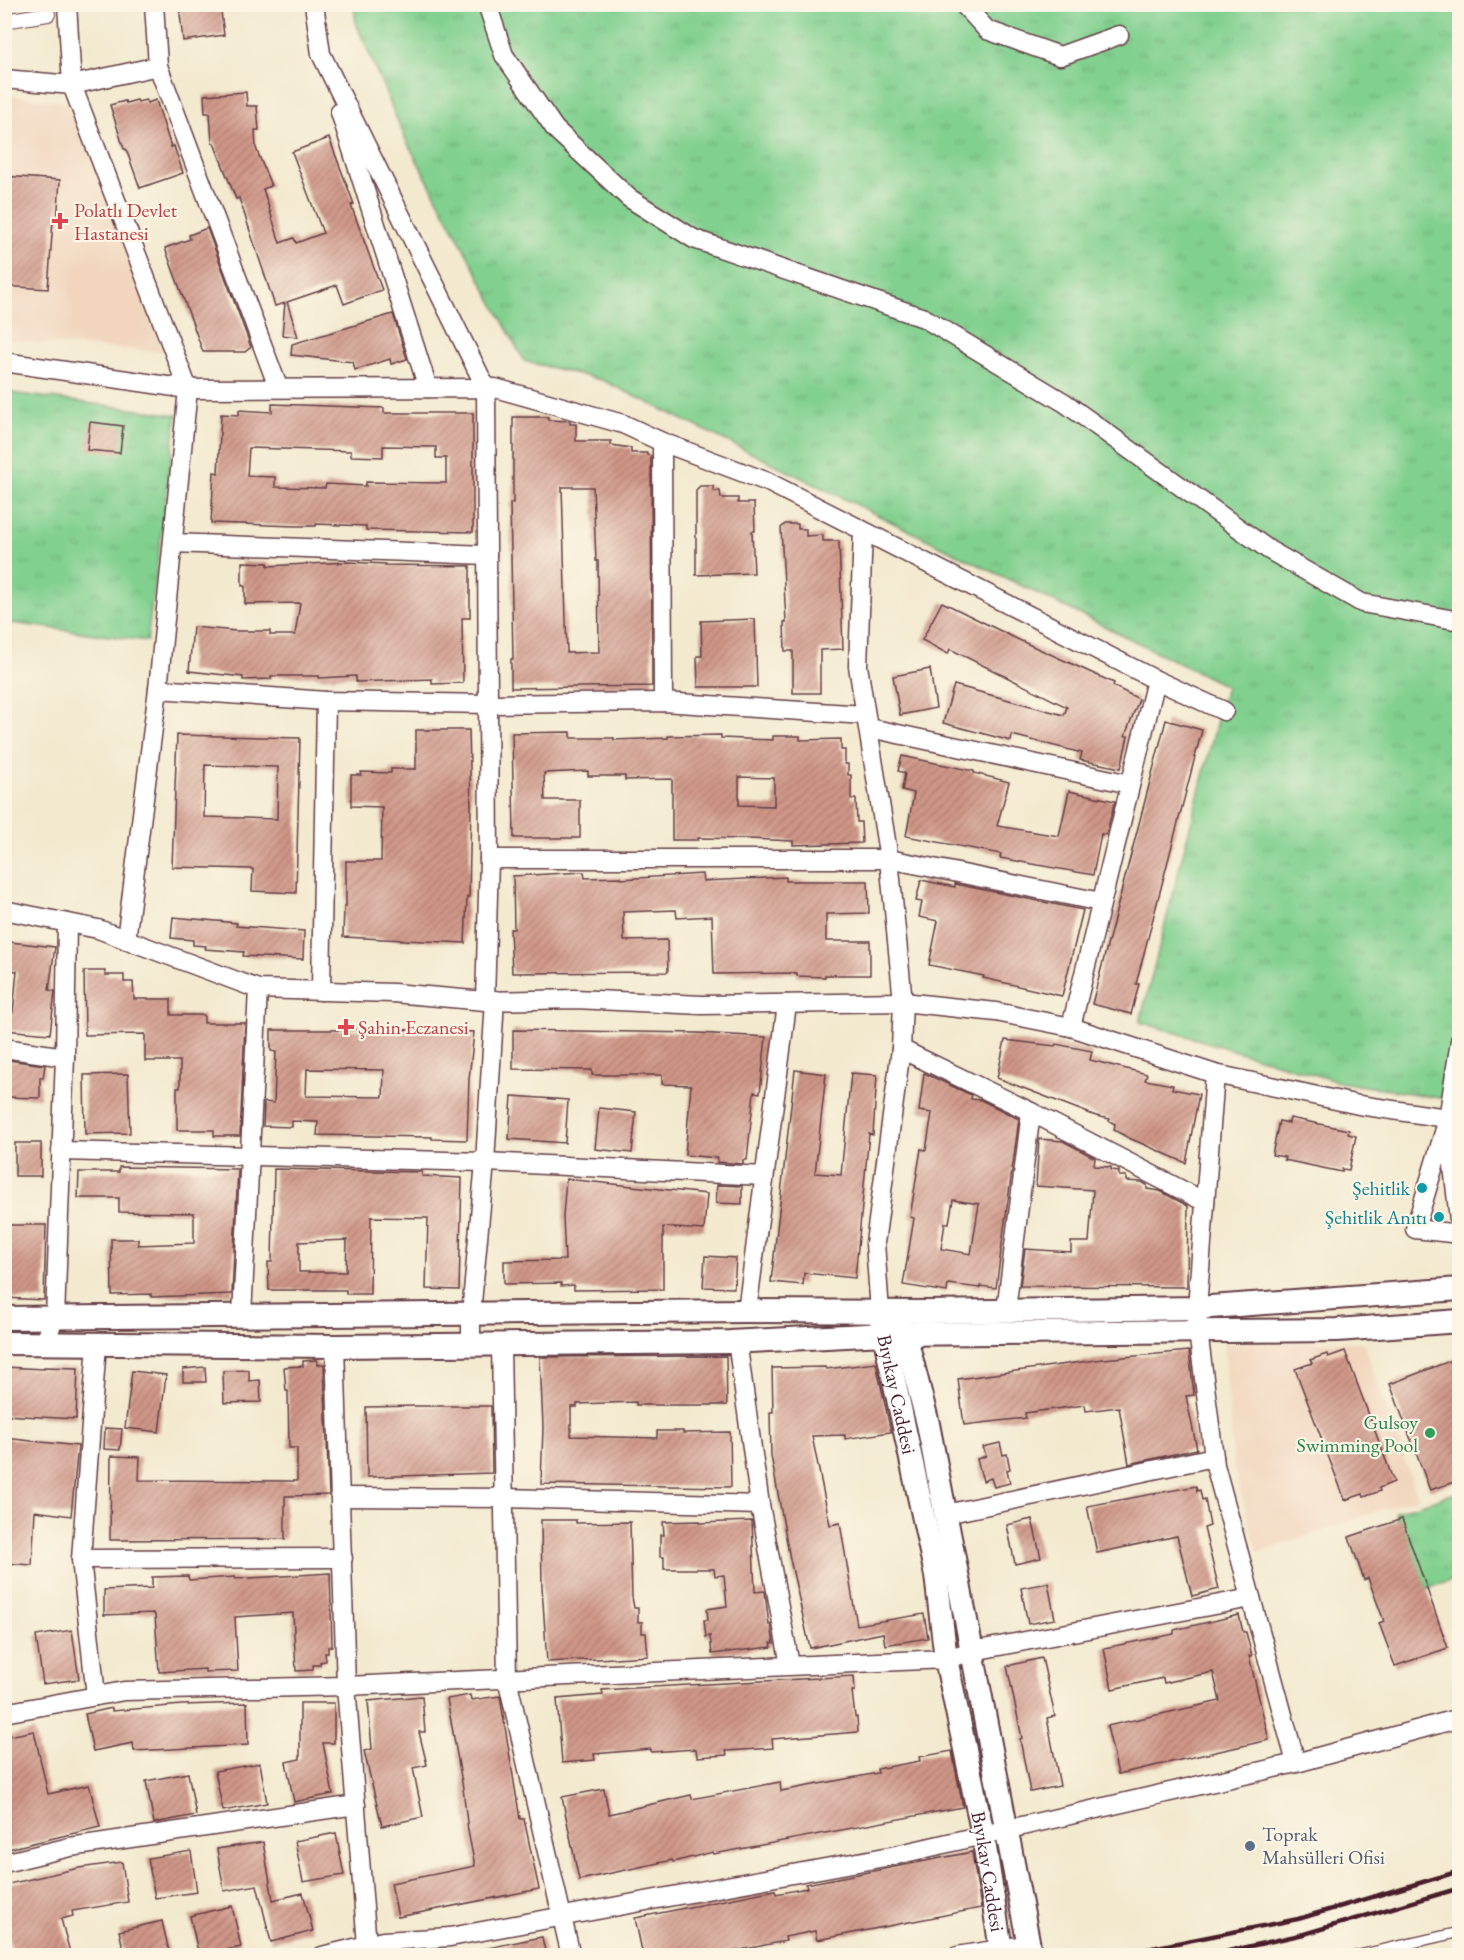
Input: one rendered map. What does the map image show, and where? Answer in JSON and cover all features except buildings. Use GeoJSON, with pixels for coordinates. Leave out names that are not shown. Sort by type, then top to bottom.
{"type":"FeatureCollection","features":[{"type":"Feature","properties":{"kind":"street"},"geometry":{"type":"LineString","coordinates":[[67,4],[72,85],[188,389],[158,690],[126,940]]}},
{"type":"Feature","properties":{"kind":"street"},"geometry":{"type":"LineString","coordinates":[[154,4],[158,66],[278,387]]}},
{"type":"Feature","properties":{"kind":"street"},"geometry":{"type":"LineString","coordinates":[[314,4],[321,54],[428,388]]}},
{"type":"Feature","properties":{"kind":"street"},"geometry":{"type":"LineString","coordinates":[[487,4],[504,55],[555,129],[638,204],[694,239],[924,318],[1065,403],[1269,550],[1362,603],[1460,621]]}},
{"type":"Feature","properties":{"kind":"street"},"geometry":{"type":"LineString","coordinates":[[963,4],[987,30],[1060,56],[1119,35]]}},
{"type":"Feature","properties":{"kind":"street"},"geometry":{"type":"LineString","coordinates":[[4,21],[48,14]]}},
{"type":"Feature","properties":{"kind":"street"},"geometry":{"type":"LineString","coordinates":[[321,54],[486,388],[490,1001],[485,1162],[471,1314],[471,1345]]}},
{"type":"Feature","properties":{"kind":"street"},"geometry":{"type":"LineString","coordinates":[[4,79],[72,85],[158,66]]}},
{"type":"Feature","properties":{"kind":"street"},"geometry":{"type":"LineString","coordinates":[[4,362],[188,389],[495,388],[623,424],[662,442],[768,482],[1156,680],[1224,711]]}},
{"type":"Feature","properties":{"kind":"street"},"geometry":{"type":"LineString","coordinates":[[662,442],[663,702]]}},
{"type":"Feature","properties":{"kind":"street"},"geometry":{"type":"LineString","coordinates":[[863,531],[858,666],[889,859],[903,1002],[901,1048],[875,1243],[880,1312]]}},
{"type":"Feature","properties":{"kind":"street"},"geometry":{"type":"LineString","coordinates":[[173,543],[487,555]]}},
{"type":"Feature","properties":{"kind":"street"},"geometry":{"type":"LineString","coordinates":[[1071,1027],[1156,680]]}},
{"type":"Feature","properties":{"kind":"street"},"geometry":{"type":"LineString","coordinates":[[158,690],[326,701],[488,704],[663,702],[867,721],[1130,784]]}},
{"type":"Feature","properties":{"kind":"street"},"geometry":{"type":"LineString","coordinates":[[321,991],[326,701]]}},
{"type":"Feature","properties":{"kind":"street"},"geometry":{"type":"LineString","coordinates":[[489,860],[889,859],[1101,902]]}},
{"type":"Feature","properties":{"kind":"street"},"geometry":{"type":"LineString","coordinates":[[4,910],[98,929],[258,989],[393,993],[490,1001],[575,999],[702,1005],[903,1002],[996,1012],[1071,1027],[1215,1074],[1359,1106],[1454,1119]]}},
{"type":"Feature","properties":{"kind":"street"},"geometry":{"type":"LineString","coordinates":[[44,1343],[55,1318],[65,1057],[67,923]]}},
{"type":"Feature","properties":{"kind":"street"},"geometry":{"type":"LineString","coordinates":[[242,1316],[258,989]]}},
{"type":"Feature","properties":{"kind":"street"},"geometry":{"type":"LineString","coordinates":[[747,1311],[787,1004]]}},
{"type":"Feature","properties":{"kind":"street"},"geometry":{"type":"LineString","coordinates":[[1460,1041],[1454,1119],[1460,1229]]}},
{"type":"Feature","properties":{"kind":"street"},"geometry":{"type":"LineString","coordinates":[[4,1048],[65,1057]]}},
{"type":"Feature","properties":{"kind":"street"},"geometry":{"type":"LineString","coordinates":[[901,1048],[1205,1202]]}},
{"type":"Feature","properties":{"kind":"street"},"geometry":{"type":"LineString","coordinates":[[1215,1074],[1197,1308],[1198,1331],[1214,1457],[1296,1763]]}},
{"type":"Feature","properties":{"kind":"street"},"geometry":{"type":"LineString","coordinates":[[1006,1310],[1031,1112]]}},
{"type":"Feature","properties":{"kind":"street"},"geometry":{"type":"LineString","coordinates":[[1454,1119],[1415,1230],[1460,1234]]}},
{"type":"Feature","properties":{"kind":"street"},"geometry":{"type":"LineString","coordinates":[[61,1151],[485,1162],[764,1176]]}},
{"type":"Feature","properties":{"kind":"street"},"geometry":{"type":"LineString","coordinates":[[4,1318],[1197,1308],[1460,1289]]}},
{"type":"Feature","properties":{"kind":"street","name":"Bıyıkay Caddesi"},"geometry":{"type":"LineString","coordinates":[[880,1312],[895,1334],[928,1424],[1031,1950]]}},
{"type":"Feature","properties":{"kind":"street"},"geometry":{"type":"LineString","coordinates":[[4,1343],[501,1345],[737,1341],[895,1334],[1337,1330],[1460,1321]]}},
{"type":"Feature","properties":{"kind":"street","name":"Bıyıkay Caddesi"},"geometry":{"type":"LineString","coordinates":[[895,1334],[936,1575],[946,1659],[983,1835],[1001,1951]]}},
{"type":"Feature","properties":{"kind":"street"},"geometry":{"type":"LineString","coordinates":[[737,1341],[760,1505],[790,1665]]}},
{"type":"Feature","properties":{"kind":"street"},"geometry":{"type":"LineString","coordinates":[[96,1696],[81,1559],[97,1344]]}},
{"type":"Feature","properties":{"kind":"street"},"geometry":{"type":"LineString","coordinates":[[501,1345],[507,1678],[571,1956]]}},
{"type":"Feature","properties":{"kind":"street"},"geometry":{"type":"LineString","coordinates":[[335,1346],[346,1686],[367,1945]]}},
{"type":"Feature","properties":{"kind":"street"},"geometry":{"type":"LineString","coordinates":[[946,1514],[1214,1457]]}},
{"type":"Feature","properties":{"kind":"street"},"geometry":{"type":"LineString","coordinates":[[341,1497],[505,1498],[760,1505]]}},
{"type":"Feature","properties":{"kind":"street"},"geometry":{"type":"LineString","coordinates":[[81,1559],[343,1558]]}},
{"type":"Feature","properties":{"kind":"street"},"geometry":{"type":"LineString","coordinates":[[4,1713],[124,1691],[346,1686],[946,1659],[973,1651],[1251,1598]]}},
{"type":"Feature","properties":{"kind":"street"},"geometry":{"type":"LineString","coordinates":[[322,1956],[383,1941],[450,1937],[896,1855],[1296,1763],[1460,1718]]}},
{"type":"Feature","properties":{"kind":"street"},"geometry":{"type":"LineString","coordinates":[[4,1863],[70,1847],[356,1806]]}},
{"type":"Feature","properties":{"kind":"street"},"geometry":{"type":"LineString","coordinates":[[957,1956],[1031,1950]]}},
{"type":"Feature","properties":{"kind":"lane"},"geometry":{"type":"LineString","coordinates":[[1355,1956],[1460,1932]]}},
{"type":"Feature","properties":{"kind":"shaded area","name":"Polatlı Devlet Hastanesi"},"geometry":{"type":"Polygon","coordinates":[[[4,95],[72,103],[163,352],[5,340],[4,95]]]}},
{"type":"Feature","properties":{"kind":"shaded area"},"geometry":{"type":"Polygon","coordinates":[[[1363,1342],[1418,1497],[1258,1553],[1234,1469],[1224,1343],[1363,1342]]]}},
{"type":"Feature","properties":{"kind":"green space"},"geometry":{"type":"Polygon","coordinates":[[[354,5],[1459,5],[1459,1101],[1339,1082],[1140,1022],[1226,686],[602,380],[524,361],[405,138],[356,23],[354,5]]]}},
{"type":"Feature","properties":{"kind":"green space"},"geometry":{"type":"Polygon","coordinates":[[[12,393],[177,415],[147,641],[5,622],[4,448],[12,393]]]}},
{"type":"Feature","properties":{"kind":"green space"},"geometry":{"type":"Polygon","coordinates":[[[1459,1492],[1459,1578],[1416,1592],[1395,1512],[1459,1492]]]}},
{"type":"Feature","properties":{"kind":"railway"},"geometry":{"type":"LineString","coordinates":[[1112,1956],[1298,1919],[1460,1871]]}},
{"type":"Feature","properties":{"kind":"railway"},"geometry":{"type":"LineString","coordinates":[[1206,1956],[1304,1934],[1460,1888]]}},
{"type":"Feature","properties":{"kind":"place","name":"Polatlı Devlet Hastanesi"},"geometry":{"type":"Point","coordinates":[60,221]}},
{"type":"Feature","properties":{"kind":"place","name":"Şahin Eczanesi"},"geometry":{"type":"Point","coordinates":[346,1027]}},
{"type":"Feature","properties":{"kind":"place","name":"Şehitlik"},"geometry":{"type":"Point","coordinates":[1422,1188]}},
{"type":"Feature","properties":{"kind":"place","name":"Şehitlik Anıtı"},"geometry":{"type":"Point","coordinates":[1439,1217]}},
{"type":"Feature","properties":{"kind":"place","name":"Gulsoy Swimming Pool"},"geometry":{"type":"Point","coordinates":[1430,1433]}},
{"type":"Feature","properties":{"kind":"place","name":"Toprak Mahsülleri Ofisi"},"geometry":{"type":"Point","coordinates":[1250,1846]}}]}
